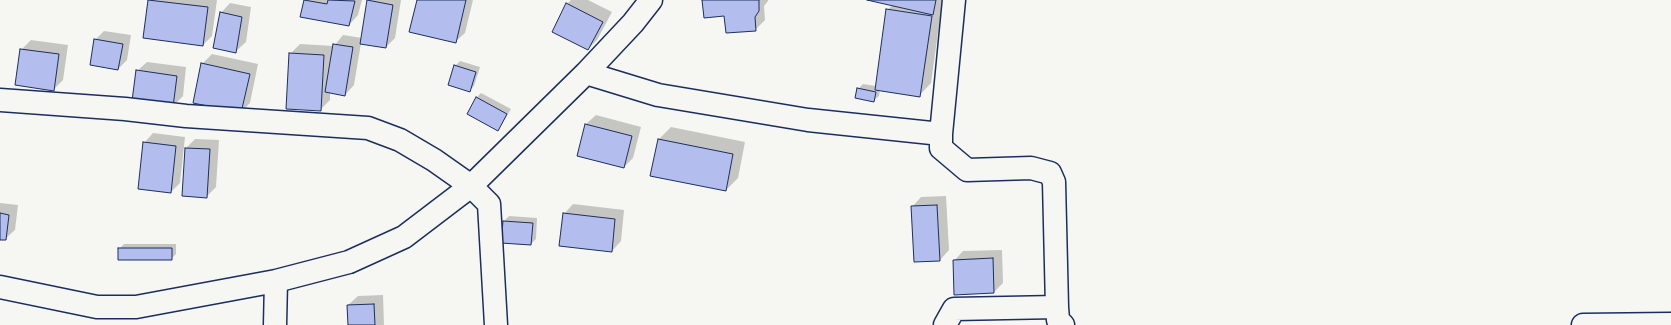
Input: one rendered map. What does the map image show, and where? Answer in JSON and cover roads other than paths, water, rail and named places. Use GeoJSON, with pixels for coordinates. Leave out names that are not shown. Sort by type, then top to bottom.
{"type":"FeatureCollection","features":[{"type":"Feature","properties":{"kind":"street"},"geometry":{"type":"LineString","coordinates":[[0,287],[52,300],[98,307],[136,308],[276,281],[349,262],[404,237],[471,186],[586,73],[633,23],[651,0]]}},
{"type":"Feature","properties":{"kind":"street"},"geometry":{"type":"LineString","coordinates":[[945,325],[954,309],[1060,316],[1054,182],[1050,173],[1031,168],[967,170],[941,148],[941,134],[954,0]]}},
{"type":"Feature","properties":{"kind":"street"},"geometry":{"type":"LineString","coordinates":[[586,73],[665,96],[808,120],[941,134]]}},
{"type":"Feature","properties":{"kind":"street"},"geometry":{"type":"LineString","coordinates":[[0,100],[125,108],[186,116],[368,128],[400,140],[434,160],[471,186],[489,204],[496,325]]}},
{"type":"Feature","properties":{"kind":"street"},"geometry":{"type":"LineString","coordinates":[[275,325],[276,281]]}},
{"type":"Feature","properties":{"kind":"street"},"geometry":{"type":"LineString","coordinates":[[1583,325],[1671,324]]}}]}
